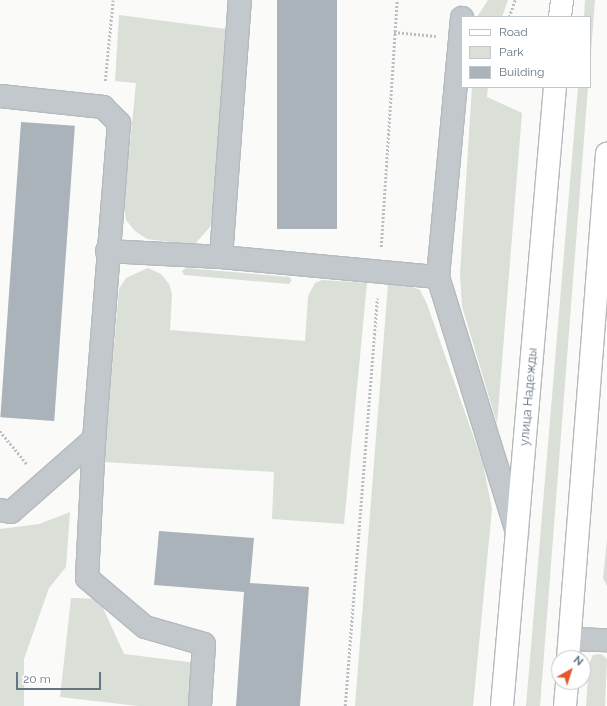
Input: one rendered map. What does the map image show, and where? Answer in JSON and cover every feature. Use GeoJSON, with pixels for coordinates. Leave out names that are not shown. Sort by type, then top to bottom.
{"type":"FeatureCollection","features":[{"type":"Feature","properties":{"kind":"main road"},"geometry":{"type":"LineString","coordinates":[[560,16],[562,0]]}},
{"type":"Feature","properties":{"kind":"main road","name":"улица Надежды"},"geometry":{"type":"LineString","coordinates":[[502,706],[518,534],[554,88]]}},
{"type":"Feature","properties":{"kind":"main road"},"geometry":{"type":"LineString","coordinates":[[569,648],[604,242],[607,154]]}},
{"type":"Feature","properties":{"kind":"main road"},"geometry":{"type":"LineString","coordinates":[[565,706],[566,690]]}},
{"type":"Feature","properties":{"kind":"street"},"geometry":{"type":"LineString","coordinates":[[221,256],[240,0]]}},
{"type":"Feature","properties":{"kind":"street"},"geometry":{"type":"LineString","coordinates":[[463,16],[464,0]]}},
{"type":"Feature","properties":{"kind":"street"},"geometry":{"type":"LineString","coordinates":[[461,36],[438,277],[518,534]]}},
{"type":"Feature","properties":{"kind":"street"},"geometry":{"type":"LineString","coordinates":[[0,96],[103,107],[119,123],[107,250],[94,439],[88,578],[145,627],[204,644],[200,706]]}},
{"type":"Feature","properties":{"kind":"street"},"geometry":{"type":"LineString","coordinates":[[107,250],[221,256],[438,277]]}},
{"type":"Feature","properties":{"kind":"street"},"geometry":{"type":"LineString","coordinates":[[0,510],[11,512],[94,439]]}},
{"type":"Feature","properties":{"kind":"street"},"geometry":{"type":"LineString","coordinates":[[569,648],[607,640]]}},
{"type":"Feature","properties":{"kind":"path"},"geometry":{"type":"LineString","coordinates":[[103,107],[113,0]]}},
{"type":"Feature","properties":{"kind":"path"},"geometry":{"type":"LineString","coordinates":[[345,706],[379,272],[397,0]]}},
{"type":"Feature","properties":{"kind":"path"},"geometry":{"type":"LineString","coordinates":[[509,16],[515,0]]}},
{"type":"Feature","properties":{"kind":"path"},"geometry":{"type":"LineString","coordinates":[[394,32],[461,25]]}},
{"type":"Feature","properties":{"kind":"path"},"geometry":{"type":"LineString","coordinates":[[0,431],[43,483]]}},
{"type":"Feature","properties":{"kind":"green space"},"geometry":{"type":"Polygon","coordinates":[[[488,0],[508,0],[502,16],[478,16],[488,0]]]}},
{"type":"Feature","properties":{"kind":"green space"},"geometry":{"type":"Polygon","coordinates":[[[585,0],[595,0],[591,52],[591,16],[584,16],[585,0]]]}},
{"type":"Feature","properties":{"kind":"green space"},"geometry":{"type":"Polygon","coordinates":[[[119,15],[226,29],[213,211],[210,227],[194,245],[147,239],[135,231],[126,220],[124,205],[136,83],[115,81],[119,15]]]}},
{"type":"Feature","properties":{"kind":"green space"},"geometry":{"type":"Polygon","coordinates":[[[472,88],[488,88],[487,97],[522,113],[497,424],[462,306],[460,274],[472,88]]]}},
{"type":"Feature","properties":{"kind":"green space"},"geometry":{"type":"Polygon","coordinates":[[[578,88],[588,88],[540,706],[526,706],[578,88]]]}},
{"type":"Feature","properties":{"kind":"green space"},"geometry":{"type":"Polygon","coordinates":[[[148,268],[161,274],[169,284],[172,294],[170,330],[305,341],[308,296],[315,283],[322,280],[367,283],[344,524],[272,519],[274,472],[104,462],[119,289],[126,278],[148,268]]]}},
{"type":"Feature","properties":{"kind":"green space"},"geometry":{"type":"Polygon","coordinates":[[[186,268],[289,277],[292,280],[289,284],[184,275],[182,271],[186,268]]]}},
{"type":"Feature","properties":{"kind":"green space"},"geometry":{"type":"Polygon","coordinates":[[[388,284],[405,284],[420,290],[427,304],[483,464],[492,509],[473,706],[355,706],[388,284]]]}},
{"type":"Feature","properties":{"kind":"green space"},"geometry":{"type":"Polygon","coordinates":[[[70,512],[66,567],[49,588],[24,659],[24,706],[0,706],[0,529],[39,524],[70,512]]]}},
{"type":"Feature","properties":{"kind":"green space"},"geometry":{"type":"Polygon","coordinates":[[[607,540],[607,586],[603,578],[607,540]]]}},
{"type":"Feature","properties":{"kind":"green space"},"geometry":{"type":"Polygon","coordinates":[[[71,598],[99,599],[124,654],[197,663],[192,706],[138,706],[60,697],[71,598]]]}},
{"type":"Feature","properties":{"kind":"green space"},"geometry":{"type":"Polygon","coordinates":[[[601,654],[607,659],[605,706],[586,706],[587,690],[591,690],[591,660],[593,655],[601,654]]]}},
{"type":"Feature","properties":{"kind":"building"},"geometry":{"type":"Polygon","coordinates":[[[277,0],[337,0],[337,229],[277,229],[277,0]]]}},
{"type":"Feature","properties":{"kind":"building"},"geometry":{"type":"Polygon","coordinates":[[[21,122],[75,126],[54,421],[0,417],[21,122]]]}},
{"type":"Feature","properties":{"kind":"building"},"geometry":{"type":"Polygon","coordinates":[[[159,531],[254,538],[250,583],[309,587],[300,706],[236,706],[244,592],[154,585],[159,531]]]}}]}
